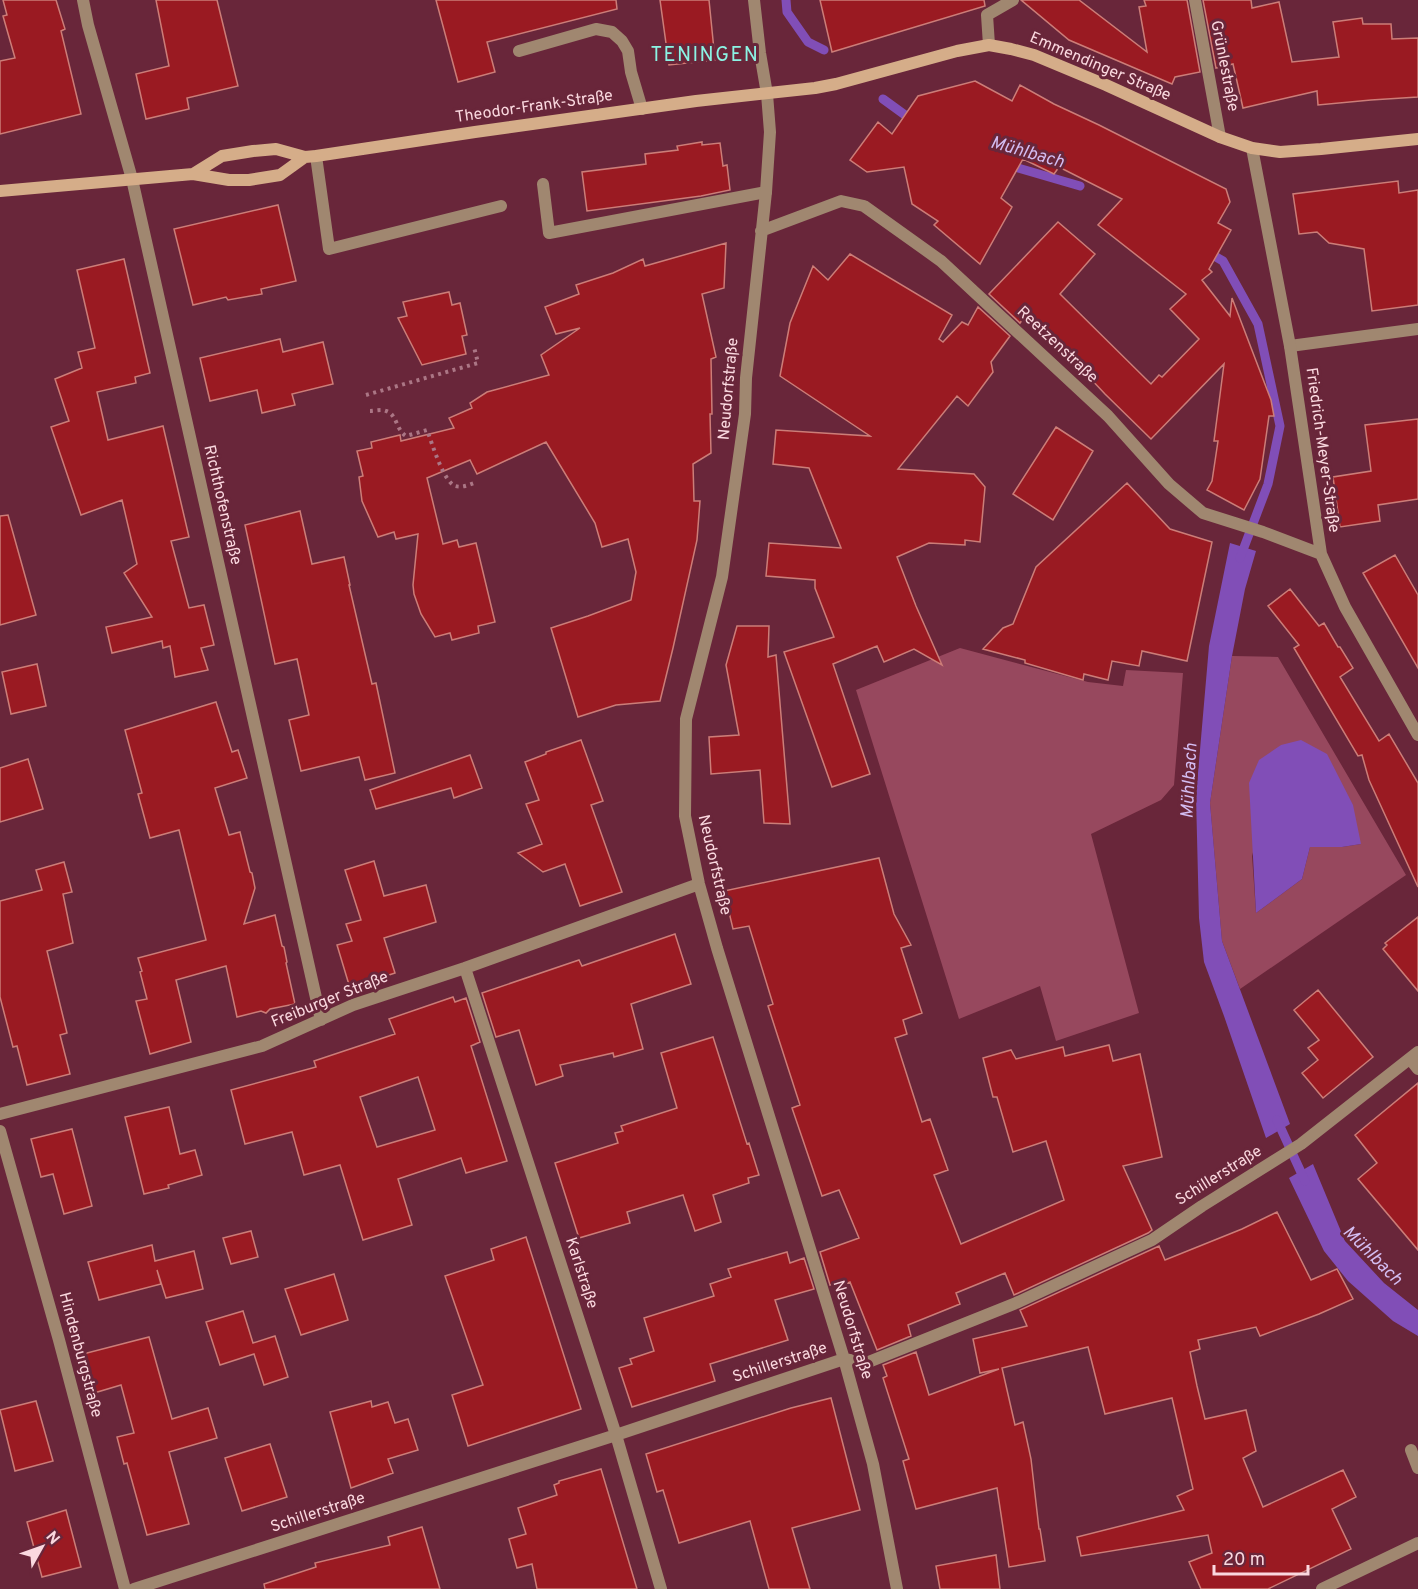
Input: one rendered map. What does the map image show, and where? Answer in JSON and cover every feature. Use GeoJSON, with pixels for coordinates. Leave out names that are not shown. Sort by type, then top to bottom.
{"type":"FeatureCollection","features":[{"type":"Feature","properties":{"kind":"main road","name":"Emmendinger Straße"},"geometry":{"type":"LineString","coordinates":[[767,94],[836,84],[957,51],[989,45],[1034,54],[1220,137],[1252,148],[1280,152],[1418,139]]}},
{"type":"Feature","properties":{"kind":"main road","name":"Theodor-Frank-Straße"},"geometry":{"type":"LineString","coordinates":[[0,191],[193,174],[229,180],[249,180],[280,174],[310,157],[475,132],[722,98],[767,94]]}},
{"type":"Feature","properties":{"kind":"main road","name":"Theodor-Frank-Straße"},"geometry":{"type":"LineString","coordinates":[[193,174],[222,156],[253,151],[276,149],[310,157]]}},
{"type":"Feature","properties":{"kind":"street","name":"Richthofenstraße"},"geometry":{"type":"LineString","coordinates":[[82,0],[132,179],[321,1020]]}},
{"type":"Feature","properties":{"kind":"street","name":"Neudorfstraße"},"geometry":{"type":"LineString","coordinates":[[754,0],[770,132],[766,192],[746,378],[745,414],[722,577],[686,719],[685,816],[699,884],[746,1045],[844,1359],[873,1464],[897,1589]]}},
{"type":"Feature","properties":{"kind":"street"},"geometry":{"type":"LineString","coordinates":[[989,45],[987,15],[1013,0]]}},
{"type":"Feature","properties":{"kind":"street","name":"Grünlestraße"},"geometry":{"type":"LineString","coordinates":[[1195,0],[1220,137]]}},
{"type":"Feature","properties":{"kind":"street"},"geometry":{"type":"LineString","coordinates":[[519,51],[596,29],[612,32],[622,41],[628,51],[631,72],[642,109]]}},
{"type":"Feature","properties":{"kind":"street","name":"Friedrich-Meyer-Straße"},"geometry":{"type":"LineString","coordinates":[[1252,148],[1290,346],[1321,554],[1345,608],[1418,735]]}},
{"type":"Feature","properties":{"kind":"street"},"geometry":{"type":"LineString","coordinates":[[310,157],[328,249],[501,206]]}},
{"type":"Feature","properties":{"kind":"street"},"geometry":{"type":"LineString","coordinates":[[543,184],[549,233],[766,192]]}},
{"type":"Feature","properties":{"kind":"street","name":"Reetzenstraße"},"geometry":{"type":"LineString","coordinates":[[761,231],[841,201],[864,206],[941,261],[1108,416],[1169,484],[1203,513],[1321,554]]}},
{"type":"Feature","properties":{"kind":"street"},"geometry":{"type":"LineString","coordinates":[[1290,346],[1418,329]]}},
{"type":"Feature","properties":{"kind":"street","name":"Freiburger Straße"},"geometry":{"type":"LineString","coordinates":[[0,1114],[262,1046],[353,1005],[465,968],[699,884]]}},
{"type":"Feature","properties":{"kind":"street","name":"Karlstraße"},"geometry":{"type":"LineString","coordinates":[[465,968],[616,1435],[661,1589]]}},
{"type":"Feature","properties":{"kind":"street"},"geometry":{"type":"LineString","coordinates":[[1414,1056],[1418,1069]]}},
{"type":"Feature","properties":{"kind":"street","name":"Schillerstraße"},"geometry":{"type":"LineString","coordinates":[[134,1589],[616,1435],[844,1359],[866,1363],[1016,1303],[1152,1240],[1301,1144],[1414,1056]]}},
{"type":"Feature","properties":{"kind":"street","name":"Hindenburgstraße"},"geometry":{"type":"LineString","coordinates":[[0,1131],[59,1340],[125,1589]]}},
{"type":"Feature","properties":{"kind":"street"},"geometry":{"type":"LineString","coordinates":[[1411,1450],[1418,1468]]}},
{"type":"Feature","properties":{"kind":"street"},"geometry":{"type":"LineString","coordinates":[[1322,1589],[1418,1543]]}},
{"type":"Feature","properties":{"kind":"path"},"geometry":{"type":"LineString","coordinates":[[366,394],[478,363],[474,347]]}},
{"type":"Feature","properties":{"kind":"path"},"geometry":{"type":"LineString","coordinates":[[370,411],[386,411],[391,414],[401,433],[406,436],[427,430],[445,476],[452,484],[464,487],[474,483]]}},
{"type":"Feature","properties":{"kind":"shaded area"},"geometry":{"type":"Polygon","coordinates":[[[1230,543],[1256,551],[1245,589],[1232,656],[1210,803],[1222,941],[1290,1124],[1266,1138],[1204,962],[1199,918],[1196,796],[1209,646],[1230,543]]]}},
{"type":"Feature","properties":{"kind":"shaded area"},"geometry":{"type":"Polygon","coordinates":[[[960,648],[1088,682],[1123,686],[1126,670],[1183,673],[1174,785],[1161,800],[1091,834],[1139,1013],[1056,1041],[1040,986],[959,1019],[856,690],[960,648]]]}},
{"type":"Feature","properties":{"kind":"shaded area"},"geometry":{"type":"Polygon","coordinates":[[[1232,656],[1278,657],[1406,875],[1240,989],[1222,941],[1210,803],[1232,656]],[[1281,745],[1252,856],[1256,913],[1302,879],[1310,847],[1342,847],[1361,844],[1281,745]]]}},
{"type":"Feature","properties":{"kind":"shaded area"},"geometry":{"type":"Polygon","coordinates":[[[1301,740],[1327,754],[1353,805],[1361,844],[1342,847],[1310,847],[1302,879],[1256,913],[1249,783],[1259,760],[1281,745],[1301,740]]]}},
{"type":"Feature","properties":{"kind":"shaded area"},"geometry":{"type":"Polygon","coordinates":[[[1313,1164],[1345,1241],[1384,1283],[1418,1310],[1418,1336],[1393,1321],[1348,1281],[1324,1251],[1289,1178],[1313,1164]]]}},
{"type":"Feature","properties":{"kind":"building"},"geometry":{"type":"Polygon","coordinates":[[[3,0],[56,0],[65,29],[61,31],[81,114],[0,134],[0,61],[15,58],[3,16],[7,15],[3,0]]]}},
{"type":"Feature","properties":{"kind":"building"},"geometry":{"type":"Polygon","coordinates":[[[156,0],[217,0],[238,86],[187,98],[189,109],[146,119],[136,74],[169,66],[156,0]]]}},
{"type":"Feature","properties":{"kind":"building"},"geometry":{"type":"Polygon","coordinates":[[[436,0],[616,0],[617,9],[487,42],[495,72],[458,82],[436,0]]]}},
{"type":"Feature","properties":{"kind":"building"},"geometry":{"type":"Polygon","coordinates":[[[660,0],[709,0],[715,60],[669,65],[660,0]]]}},
{"type":"Feature","properties":{"kind":"building"},"geometry":{"type":"Polygon","coordinates":[[[820,0],[984,0],[985,6],[832,52],[820,0]]]}},
{"type":"Feature","properties":{"kind":"building"},"geometry":{"type":"Polygon","coordinates":[[[1021,0],[1079,0],[1147,52],[1139,7],[1146,6],[1144,0],[1187,0],[1200,72],[1175,77],[1172,84],[1069,40],[1021,0]]]}},
{"type":"Feature","properties":{"kind":"building"},"geometry":{"type":"Polygon","coordinates":[[[1203,0],[1251,0],[1252,8],[1279,2],[1292,62],[1339,57],[1333,22],[1362,18],[1363,24],[1391,24],[1392,39],[1418,38],[1418,97],[1318,105],[1317,91],[1243,108],[1233,64],[1216,68],[1203,0]]]}},
{"type":"Feature","properties":{"kind":"building"},"geometry":{"type":"Polygon","coordinates":[[[975,81],[1012,101],[1020,85],[1226,189],[1230,202],[1218,223],[1231,230],[1209,269],[1212,272],[1202,280],[1230,316],[1232,298],[1271,400],[1274,416],[1269,416],[1260,479],[1244,510],[1207,490],[1212,481],[1218,441],[1214,441],[1224,364],[1151,439],[1028,312],[1020,323],[989,294],[1058,222],[1095,254],[1060,294],[1151,384],[1159,375],[1162,377],[1199,339],[1170,309],[1186,294],[1098,225],[1122,199],[1059,167],[1054,174],[1023,159],[1001,198],[1012,207],[980,264],[934,225],[938,221],[912,204],[904,167],[867,172],[850,160],[878,122],[892,134],[918,96],[975,81]]]}},
{"type":"Feature","properties":{"kind":"building"},"geometry":{"type":"Polygon","coordinates":[[[702,142],[702,145],[720,143],[723,166],[727,165],[730,190],[587,211],[582,172],[646,164],[645,154],[678,150],[677,146],[702,142]]]}},
{"type":"Feature","properties":{"kind":"building"},"geometry":{"type":"Polygon","coordinates":[[[1398,181],[1399,193],[1418,190],[1418,305],[1372,311],[1364,249],[1329,243],[1317,232],[1299,234],[1293,194],[1398,181]]]}},
{"type":"Feature","properties":{"kind":"building"},"geometry":{"type":"Polygon","coordinates":[[[278,205],[296,281],[261,289],[262,294],[228,300],[226,297],[193,305],[174,229],[278,205]]]}},
{"type":"Feature","properties":{"kind":"building"},"geometry":{"type":"Polygon","coordinates":[[[726,243],[724,288],[702,294],[716,357],[711,359],[711,453],[693,464],[694,501],[700,501],[697,540],[660,701],[616,705],[578,717],[551,628],[631,600],[636,572],[628,539],[602,547],[595,523],[546,442],[477,474],[470,460],[427,478],[443,544],[457,540],[459,547],[476,543],[495,622],[478,626],[479,633],[452,640],[450,633],[435,637],[421,614],[414,594],[418,534],[396,539],[394,532],[378,537],[362,501],[359,477],[363,476],[357,451],[372,448],[371,442],[400,435],[401,441],[454,428],[449,418],[472,408],[470,403],[487,392],[549,375],[541,355],[580,328],[556,334],[545,307],[579,294],[576,285],[613,273],[643,259],[645,266],[726,243]]]}},
{"type":"Feature","properties":{"kind":"building"},"geometry":{"type":"Polygon","coordinates":[[[850,254],[952,315],[939,339],[943,342],[962,322],[968,325],[978,307],[1010,336],[991,362],[993,372],[968,406],[957,396],[898,469],[974,474],[985,487],[980,542],[965,540],[965,545],[929,543],[897,557],[942,665],[914,649],[884,662],[877,646],[833,664],[870,774],[832,787],[784,652],[834,637],[815,588],[815,580],[766,576],[769,543],[841,548],[809,468],[773,464],[776,430],[870,436],[780,376],[790,323],[813,266],[828,280],[850,254]]]}},
{"type":"Feature","properties":{"kind":"building"},"geometry":{"type":"Polygon","coordinates":[[[124,259],[150,373],[135,377],[136,383],[97,392],[108,440],[163,426],[189,537],[171,541],[189,608],[204,605],[214,645],[201,648],[208,670],[175,677],[170,646],[163,648],[162,641],[112,653],[106,627],[152,617],[124,573],[137,564],[122,500],[81,515],[51,427],[69,421],[55,379],[82,368],[78,352],[95,348],[77,270],[124,259]]]}},
{"type":"Feature","properties":{"kind":"building"},"geometry":{"type":"Polygon","coordinates":[[[449,292],[452,305],[460,303],[467,335],[462,336],[466,354],[422,365],[398,318],[407,316],[403,302],[449,292]]]}},
{"type":"Feature","properties":{"kind":"building"},"geometry":{"type":"Polygon","coordinates":[[[280,339],[283,352],[323,342],[333,384],[292,394],[295,405],[262,413],[257,390],[210,401],[200,358],[280,339]]]}},
{"type":"Feature","properties":{"kind":"building"},"geometry":{"type":"Polygon","coordinates":[[[1418,419],[1418,499],[1378,505],[1380,521],[1340,527],[1333,477],[1371,471],[1365,425],[1418,419]]]}},
{"type":"Feature","properties":{"kind":"building"},"geometry":{"type":"Polygon","coordinates":[[[1056,427],[1093,451],[1053,520],[1013,494],[1056,427]]]}},
{"type":"Feature","properties":{"kind":"building"},"geometry":{"type":"Polygon","coordinates":[[[1127,483],[1170,529],[1212,542],[1187,661],[1142,651],[1139,666],[1112,661],[1108,680],[1084,674],[1083,680],[1025,663],[1025,660],[983,649],[1003,628],[1013,624],[1036,567],[1127,483]]]}},
{"type":"Feature","properties":{"kind":"building"},"geometry":{"type":"Polygon","coordinates":[[[300,511],[312,564],[344,557],[372,684],[376,683],[395,773],[365,780],[359,757],[301,771],[289,720],[309,715],[297,659],[275,664],[245,525],[300,511]]]}},
{"type":"Feature","properties":{"kind":"building"},"geometry":{"type":"Polygon","coordinates":[[[8,515],[36,615],[0,625],[0,516],[8,515]]]}},
{"type":"Feature","properties":{"kind":"building"},"geometry":{"type":"Polygon","coordinates":[[[1395,555],[1418,595],[1418,668],[1363,573],[1395,555]]]}},
{"type":"Feature","properties":{"kind":"building"},"geometry":{"type":"Polygon","coordinates":[[[1290,589],[1319,626],[1324,623],[1340,647],[1353,668],[1340,677],[1379,741],[1389,734],[1418,783],[1418,887],[1369,780],[1362,755],[1358,756],[1294,648],[1299,645],[1268,606],[1290,589]]]}},
{"type":"Feature","properties":{"kind":"building"},"geometry":{"type":"Polygon","coordinates":[[[737,626],[769,626],[768,657],[776,655],[790,824],[764,823],[760,770],[711,774],[709,737],[739,735],[726,665],[737,626]]]}},
{"type":"Feature","properties":{"kind":"building"},"geometry":{"type":"Polygon","coordinates":[[[37,664],[46,706],[11,714],[2,672],[37,664]]]}},
{"type":"Feature","properties":{"kind":"building"},"geometry":{"type":"Polygon","coordinates":[[[216,702],[232,752],[238,750],[247,778],[215,788],[229,835],[240,832],[252,873],[255,888],[244,924],[275,915],[295,1004],[270,1009],[266,1013],[261,1011],[237,1017],[226,966],[176,980],[191,1042],[150,1054],[136,1001],[147,999],[138,958],[206,940],[179,830],[150,838],[138,794],[142,793],[125,730],[216,702]]]}},
{"type":"Feature","properties":{"kind":"building"},"geometry":{"type":"Polygon","coordinates":[[[581,740],[603,801],[591,805],[622,892],[580,906],[565,864],[543,872],[518,853],[542,844],[526,804],[539,800],[525,762],[581,740]]]}},
{"type":"Feature","properties":{"kind":"building"},"geometry":{"type":"Polygon","coordinates":[[[470,755],[482,788],[454,798],[451,788],[376,809],[370,790],[470,755]]]}},
{"type":"Feature","properties":{"kind":"building"},"geometry":{"type":"Polygon","coordinates":[[[28,759],[43,809],[0,822],[0,768],[28,759]]]}},
{"type":"Feature","properties":{"kind":"building"},"geometry":{"type":"Polygon","coordinates":[[[879,858],[894,914],[911,945],[901,948],[922,1013],[903,1020],[907,1034],[895,1038],[922,1122],[930,1119],[948,1170],[934,1175],[961,1244],[1064,1200],[1046,1141],[1013,1152],[997,1097],[993,1097],[983,1058],[1011,1050],[1016,1059],[1063,1047],[1065,1056],[1109,1045],[1113,1061],[1140,1054],[1162,1157],[1123,1166],[1152,1230],[1148,1233],[1014,1295],[1005,1273],[956,1293],[960,1304],[908,1325],[911,1336],[877,1350],[850,1282],[843,1285],[842,1281],[830,1285],[820,1252],[859,1238],[839,1190],[822,1196],[792,1108],[800,1105],[768,1006],[773,1004],[749,926],[733,929],[724,891],[879,858]]]}},
{"type":"Feature","properties":{"kind":"building"},"geometry":{"type":"Polygon","coordinates":[[[374,861],[384,896],[426,885],[436,922],[384,938],[395,973],[350,988],[337,945],[352,941],[346,924],[361,920],[345,870],[374,861]]]}},
{"type":"Feature","properties":{"kind":"building"},"geometry":{"type":"Polygon","coordinates":[[[64,862],[72,892],[63,894],[73,943],[47,951],[67,1033],[60,1035],[70,1074],[27,1085],[17,1046],[13,1047],[0,997],[0,901],[42,890],[36,870],[64,862]]]}},
{"type":"Feature","properties":{"kind":"building"},"geometry":{"type":"Polygon","coordinates":[[[1418,917],[1418,991],[1383,949],[1387,945],[1385,943],[1418,917]]]}},
{"type":"Feature","properties":{"kind":"building"},"geometry":{"type":"Polygon","coordinates":[[[675,934],[691,984],[631,1004],[643,1049],[614,1057],[613,1053],[560,1065],[563,1076],[536,1085],[519,1030],[496,1037],[482,993],[579,960],[582,966],[675,934]]]}},
{"type":"Feature","properties":{"kind":"building"},"geometry":{"type":"Polygon","coordinates":[[[1318,990],[1373,1057],[1323,1098],[1302,1073],[1318,1060],[1308,1048],[1319,1040],[1294,1010],[1318,990]]]}},
{"type":"Feature","properties":{"kind":"building"},"geometry":{"type":"Polygon","coordinates":[[[453,997],[455,1002],[466,998],[480,1042],[471,1046],[507,1161],[466,1173],[461,1158],[398,1179],[412,1225],[363,1240],[340,1165],[304,1175],[292,1132],[245,1144],[231,1090],[316,1067],[314,1061],[395,1034],[389,1019],[453,997]],[[418,1077],[360,1097],[377,1147],[435,1130],[418,1077]]]}},
{"type":"Feature","properties":{"kind":"building"},"geometry":{"type":"Polygon","coordinates":[[[713,1037],[759,1175],[748,1178],[749,1183],[713,1195],[721,1222],[695,1231],[683,1195],[627,1212],[630,1223],[579,1238],[555,1163],[618,1143],[615,1133],[623,1131],[621,1126],[677,1108],[661,1053],[713,1037]]]}},
{"type":"Feature","properties":{"kind":"building"},"geometry":{"type":"Polygon","coordinates":[[[1418,1083],[1418,1250],[1358,1179],[1377,1163],[1355,1135],[1418,1083]]]}},
{"type":"Feature","properties":{"kind":"building"},"geometry":{"type":"Polygon","coordinates":[[[169,1107],[180,1154],[195,1150],[202,1175],[168,1185],[169,1188],[144,1194],[125,1117],[169,1107]]]}},
{"type":"Feature","properties":{"kind":"building"},"geometry":{"type":"Polygon","coordinates":[[[72,1129],[92,1206],[64,1214],[53,1174],[41,1177],[31,1139],[72,1129]]]}},
{"type":"Feature","properties":{"kind":"building"},"geometry":{"type":"Polygon","coordinates":[[[1277,1212],[1311,1280],[1337,1269],[1353,1299],[1260,1336],[1256,1327],[1198,1340],[1200,1349],[1190,1352],[1197,1386],[1205,1419],[1246,1410],[1256,1451],[1243,1458],[1263,1507],[1343,1470],[1356,1497],[1332,1509],[1351,1549],[1268,1589],[1201,1589],[1189,1562],[1212,1553],[1208,1535],[1081,1556],[1077,1537],[1184,1510],[1177,1496],[1193,1489],[1172,1398],[1105,1414],[1088,1347],[1002,1368],[1015,1425],[1023,1422],[1031,1459],[1045,1561],[1009,1567],[997,1488],[916,1509],[903,1461],[909,1459],[883,1378],[887,1376],[883,1365],[916,1352],[929,1395],[999,1369],[980,1373],[973,1339],[1027,1326],[1020,1310],[1159,1246],[1165,1260],[1242,1229],[1277,1212]]]}},
{"type":"Feature","properties":{"kind":"building"},"geometry":{"type":"Polygon","coordinates":[[[251,1231],[258,1257],[231,1264],[223,1238],[251,1231]]]}},
{"type":"Feature","properties":{"kind":"building"},"geometry":{"type":"Polygon","coordinates":[[[526,1237],[581,1409],[468,1446],[452,1395],[483,1385],[445,1276],[494,1260],[491,1249],[526,1237]]]}},
{"type":"Feature","properties":{"kind":"building"},"geometry":{"type":"Polygon","coordinates":[[[152,1245],[155,1261],[194,1251],[203,1289],[166,1298],[157,1270],[161,1284],[99,1300],[88,1262],[152,1245]]]}},
{"type":"Feature","properties":{"kind":"building"},"geometry":{"type":"Polygon","coordinates":[[[787,1252],[790,1263],[804,1258],[814,1289],[775,1300],[788,1340],[710,1364],[715,1381],[632,1407],[619,1368],[632,1364],[630,1359],[654,1351],[644,1318],[714,1296],[710,1284],[731,1277],[728,1269],[787,1252]]]}},
{"type":"Feature","properties":{"kind":"building"},"geometry":{"type":"Polygon","coordinates":[[[334,1274],[348,1320],[301,1335],[285,1289],[334,1274]]]}},
{"type":"Feature","properties":{"kind":"building"},"geometry":{"type":"Polygon","coordinates":[[[243,1311],[253,1343],[275,1336],[288,1377],[264,1385],[254,1354],[220,1365],[206,1322],[243,1311]]]}},
{"type":"Feature","properties":{"kind":"building"},"geometry":{"type":"Polygon","coordinates":[[[149,1337],[172,1419],[208,1408],[217,1438],[169,1452],[189,1524],[147,1535],[127,1463],[124,1464],[117,1437],[134,1433],[121,1385],[94,1393],[83,1354],[149,1337]]]}},
{"type":"Feature","properties":{"kind":"building"},"geometry":{"type":"Polygon","coordinates":[[[831,1398],[860,1510],[792,1528],[810,1589],[769,1589],[750,1521],[679,1543],[663,1490],[657,1492],[646,1454],[791,1408],[831,1398]]]}},
{"type":"Feature","properties":{"kind":"building"},"geometry":{"type":"Polygon","coordinates":[[[36,1401],[53,1461],[15,1471],[0,1410],[36,1401]]]}},
{"type":"Feature","properties":{"kind":"building"},"geometry":{"type":"Polygon","coordinates":[[[371,1401],[372,1407],[388,1402],[395,1423],[408,1419],[418,1450],[388,1459],[393,1473],[351,1488],[330,1412],[371,1401]]]}},
{"type":"Feature","properties":{"kind":"building"},"geometry":{"type":"Polygon","coordinates":[[[270,1444],[287,1497],[242,1511],[225,1458],[270,1444]]]}},
{"type":"Feature","properties":{"kind":"building"},"geometry":{"type":"Polygon","coordinates":[[[601,1469],[637,1589],[537,1589],[532,1564],[517,1568],[509,1539],[526,1534],[518,1508],[557,1495],[554,1485],[559,1481],[601,1469]]]}},
{"type":"Feature","properties":{"kind":"building"},"geometry":{"type":"Polygon","coordinates":[[[66,1510],[81,1567],[42,1577],[27,1522],[66,1510]]]}},
{"type":"Feature","properties":{"kind":"building"},"geometry":{"type":"Polygon","coordinates":[[[422,1527],[440,1589],[265,1589],[264,1584],[316,1567],[315,1563],[390,1545],[388,1537],[422,1527]]]}},
{"type":"Feature","properties":{"kind":"building"},"geometry":{"type":"Polygon","coordinates":[[[996,1555],[1000,1589],[940,1589],[936,1566],[996,1555]]]}},
{"type":"Feature","properties":{"kind":"waterway","name":"Mühlbach"},"geometry":{"type":"LineString","coordinates":[[786,0],[787,12],[808,42],[824,50]]}},
{"type":"Feature","properties":{"kind":"waterway","name":"Mühlbach"},"geometry":{"type":"LineString","coordinates":[[883,99],[905,115]]}},
{"type":"Feature","properties":{"kind":"waterway","name":"Mühlbach"},"geometry":{"type":"LineString","coordinates":[[1008,165],[1080,186]]}},
{"type":"Feature","properties":{"kind":"waterway","name":"Mühlbach"},"geometry":{"type":"LineString","coordinates":[[1206,251],[1223,261],[1258,324],[1280,426],[1268,484],[1240,558]]}},
{"type":"Feature","properties":{"kind":"waterway","name":"Mühlbach"},"geometry":{"type":"LineString","coordinates":[[1277,1120],[1305,1181]]}},
{"type":"Feature","properties":{"kind":"district","name":"TENINGEN"},"geometry":{"type":"Point","coordinates":[705,56]}}]}
